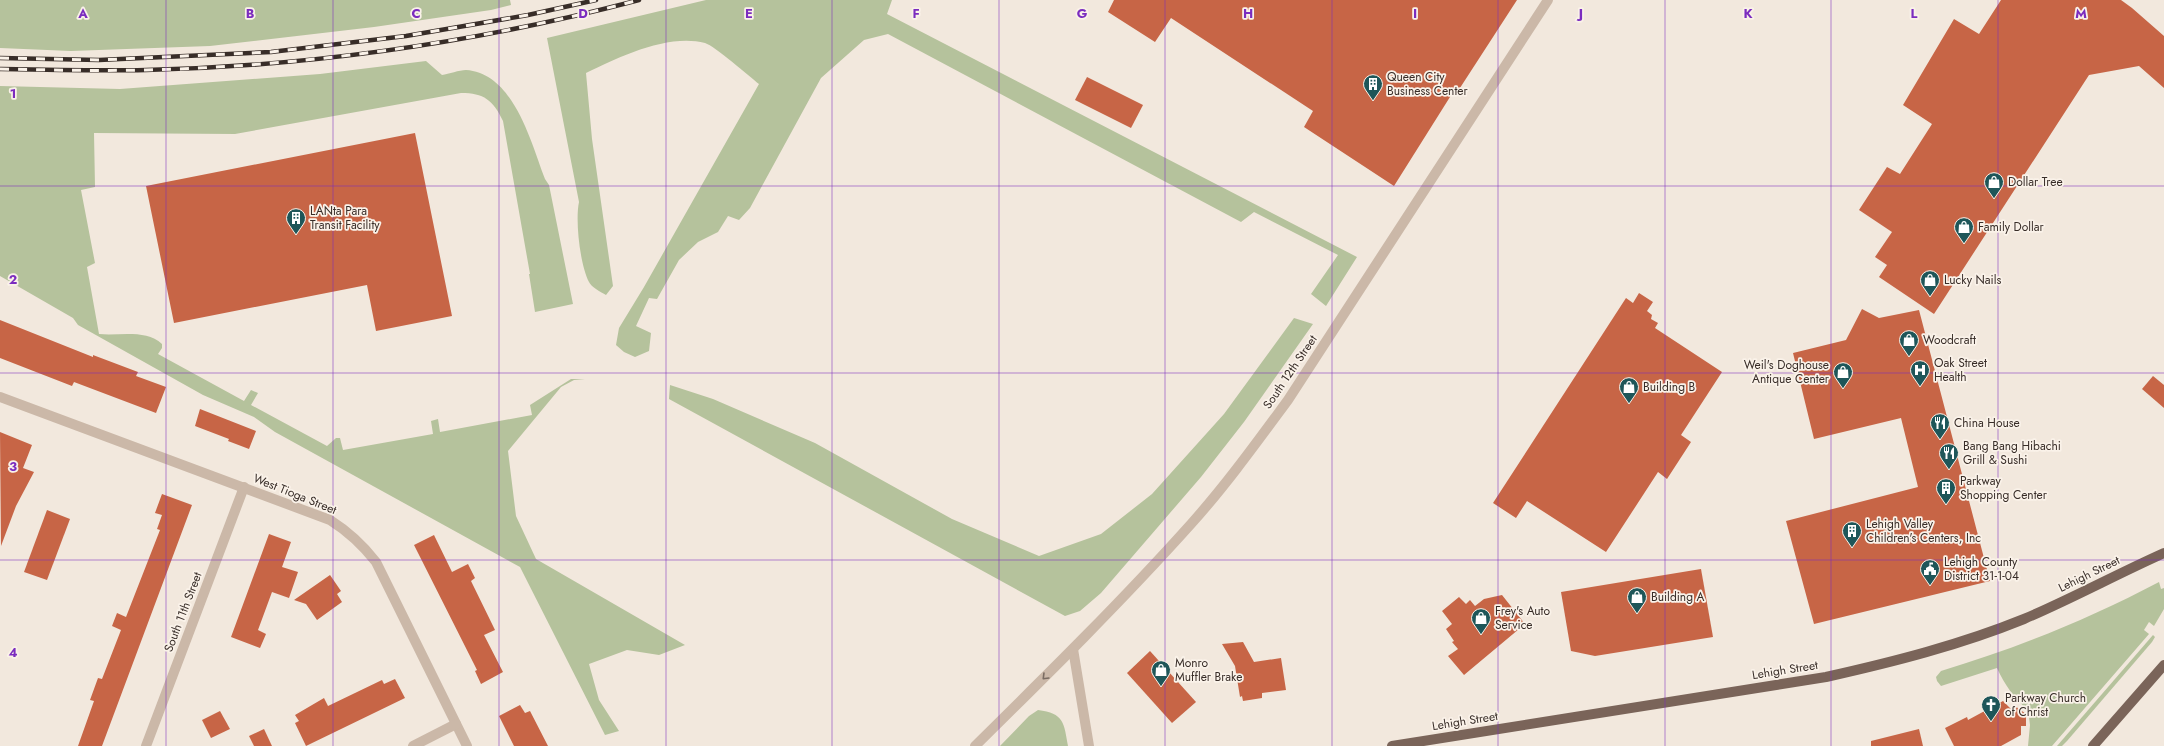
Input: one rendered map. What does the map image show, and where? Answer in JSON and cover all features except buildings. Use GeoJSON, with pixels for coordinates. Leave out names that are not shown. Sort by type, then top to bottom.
{"type":"FeatureCollection","features":[{"type":"Feature","properties":{"kind":"main road","name":"Lehigh Street"},"geometry":{"type":"LineString","coordinates":[[1392,746],[1826,677],[1888,663],[1954,644],[2023,619],[2164,553]]}},
{"type":"Feature","properties":{"kind":"main road"},"geometry":{"type":"LineString","coordinates":[[2093,746],[2162,667]]}},
{"type":"Feature","properties":{"kind":"street","name":"South 12th Street"},"geometry":{"type":"LineString","coordinates":[[975,746],[1073,649],[1191,524],[1257,442],[1288,400],[1548,0]]}},
{"type":"Feature","properties":{"kind":"street","name":"West Tioga Street"},"geometry":{"type":"LineString","coordinates":[[0,397],[330,520],[349,532],[363,544],[376,562],[467,746]]}},
{"type":"Feature","properties":{"kind":"street","name":"South 11th Street"},"geometry":{"type":"LineString","coordinates":[[146,746],[244,487]]}},
{"type":"Feature","properties":{"kind":"street"},"geometry":{"type":"LineString","coordinates":[[1073,649],[1089,746]]}},
{"type":"Feature","properties":{"kind":"street"},"geometry":{"type":"LineString","coordinates":[[413,746],[456,724]]}},
{"type":"Feature","properties":{"kind":"green space"},"geometry":{"type":"Polygon","coordinates":[[[0,0],[510,0],[511,5],[491,10],[374,27],[210,46],[71,51],[0,48],[0,0]]]}},
{"type":"Feature","properties":{"kind":"green space"},"geometry":{"type":"Polygon","coordinates":[[[706,0],[892,0],[887,14],[1357,257],[1326,306],[1311,294],[1338,255],[1254,212],[1241,222],[888,34],[864,40],[821,78],[750,208],[739,220],[728,216],[718,232],[698,242],[679,260],[657,299],[649,298],[636,326],[651,333],[649,351],[635,357],[624,352],[616,345],[619,328],[644,287],[759,84],[710,45],[691,41],[676,41],[644,48],[613,60],[586,73],[592,139],[613,286],[606,295],[590,284],[583,265],[578,231],[579,202],[547,38],[706,0]]]}},
{"type":"Feature","properties":{"kind":"green space"},"geometry":{"type":"Polygon","coordinates":[[[426,61],[442,75],[466,70],[483,74],[497,83],[508,96],[518,112],[527,129],[545,179],[549,185],[573,304],[535,312],[530,274],[503,121],[487,99],[476,94],[461,93],[235,134],[94,133],[95,187],[81,190],[95,263],[87,267],[99,334],[132,334],[148,336],[156,339],[162,344],[162,348],[158,354],[244,401],[251,390],[258,393],[251,405],[327,446],[336,438],[340,438],[343,450],[433,434],[431,421],[438,419],[440,432],[532,415],[530,405],[571,379],[585,379],[574,380],[561,387],[508,451],[516,516],[536,559],[685,645],[659,655],[627,650],[589,664],[599,700],[619,731],[605,735],[520,567],[275,432],[254,417],[203,395],[78,325],[73,318],[0,276],[0,86],[120,89],[320,74],[426,61]]]}},
{"type":"Feature","properties":{"kind":"green space"},"geometry":{"type":"Polygon","coordinates":[[[1294,318],[1313,324],[1244,422],[1201,477],[1101,593],[1080,611],[1065,616],[669,399],[670,385],[713,399],[815,443],[952,519],[1039,556],[1101,534],[1152,494],[1224,414],[1294,318]]]}},
{"type":"Feature","properties":{"kind":"green space"},"geometry":{"type":"Polygon","coordinates":[[[2159,582],[2161,589],[2164,588],[2164,609],[2154,626],[2149,622],[2144,630],[2149,634],[2052,746],[2028,746],[2030,725],[2028,710],[2010,690],[1997,668],[1941,686],[1937,681],[1936,677],[1941,671],[1997,653],[2052,632],[2133,596],[2159,582]]]}},
{"type":"Feature","properties":{"kind":"green space"},"geometry":{"type":"Polygon","coordinates":[[[2153,635],[2155,637],[2152,642],[2067,741],[2062,746],[2057,746],[2153,635]]]}},
{"type":"Feature","properties":{"kind":"green space"},"geometry":{"type":"Polygon","coordinates":[[[1038,710],[1047,711],[1061,720],[1064,725],[1068,746],[1000,746],[1029,716],[1038,710]]]}},
{"type":"Feature","properties":{"kind":"railway"},"geometry":{"type":"LineString","coordinates":[[0,58],[99,60],[271,52],[406,36],[528,15],[596,0]]}},
{"type":"Feature","properties":{"kind":"railway"},"geometry":{"type":"LineString","coordinates":[[0,69],[146,70],[208,68],[332,57],[456,40],[579,15],[639,0]]}},
{"type":"Feature","properties":{"kind":"place","name":"Queen City Business Center"},"geometry":{"type":"Point","coordinates":[1373,101]}},
{"type":"Feature","properties":{"kind":"place","name":"Dollar Tree"},"geometry":{"type":"Point","coordinates":[1994,199]}},
{"type":"Feature","properties":{"kind":"place","name":"LANta Para Transit Facility"},"geometry":{"type":"Point","coordinates":[296,235]}},
{"type":"Feature","properties":{"kind":"place","name":"Family Dollar"},"geometry":{"type":"Point","coordinates":[1964,244]}},
{"type":"Feature","properties":{"kind":"place","name":"Lucky Nails"},"geometry":{"type":"Point","coordinates":[1930,297]}},
{"type":"Feature","properties":{"kind":"place","name":"Woodcraft"},"geometry":{"type":"Point","coordinates":[1909,357]}},
{"type":"Feature","properties":{"kind":"place","name":"Oak Street Health"},"geometry":{"type":"Point","coordinates":[1920,387]}},
{"type":"Feature","properties":{"kind":"place","name":"Weil's Doghouse Antique Center"},"geometry":{"type":"Point","coordinates":[1843,389]}},
{"type":"Feature","properties":{"kind":"place","name":"Building B"},"geometry":{"type":"Point","coordinates":[1629,404]}},
{"type":"Feature","properties":{"kind":"place","name":"China House"},"geometry":{"type":"Point","coordinates":[1940,440]}},
{"type":"Feature","properties":{"kind":"place","name":"Bang Bang Hibachi Grill & Sushi"},"geometry":{"type":"Point","coordinates":[1949,470]}},
{"type":"Feature","properties":{"kind":"place","name":"Parkway Shopping Center"},"geometry":{"type":"Point","coordinates":[1946,505]}},
{"type":"Feature","properties":{"kind":"place","name":"Lehigh Valley Children's Centers, Inc"},"geometry":{"type":"Point","coordinates":[1852,548]}},
{"type":"Feature","properties":{"kind":"place","name":"Lehigh County District 31-1-04"},"geometry":{"type":"Point","coordinates":[1930,586]}},
{"type":"Feature","properties":{"kind":"place","name":"Building A"},"geometry":{"type":"Point","coordinates":[1637,614]}},
{"type":"Feature","properties":{"kind":"place","name":"Frey's Auto Service"},"geometry":{"type":"Point","coordinates":[1481,635]}},
{"type":"Feature","properties":{"kind":"place","name":"Monro Muffler Brake"},"geometry":{"type":"Point","coordinates":[1161,687]}},
{"type":"Feature","properties":{"kind":"place","name":"Parkway Church of Christ"},"geometry":{"type":"Point","coordinates":[1991,722]}}]}
